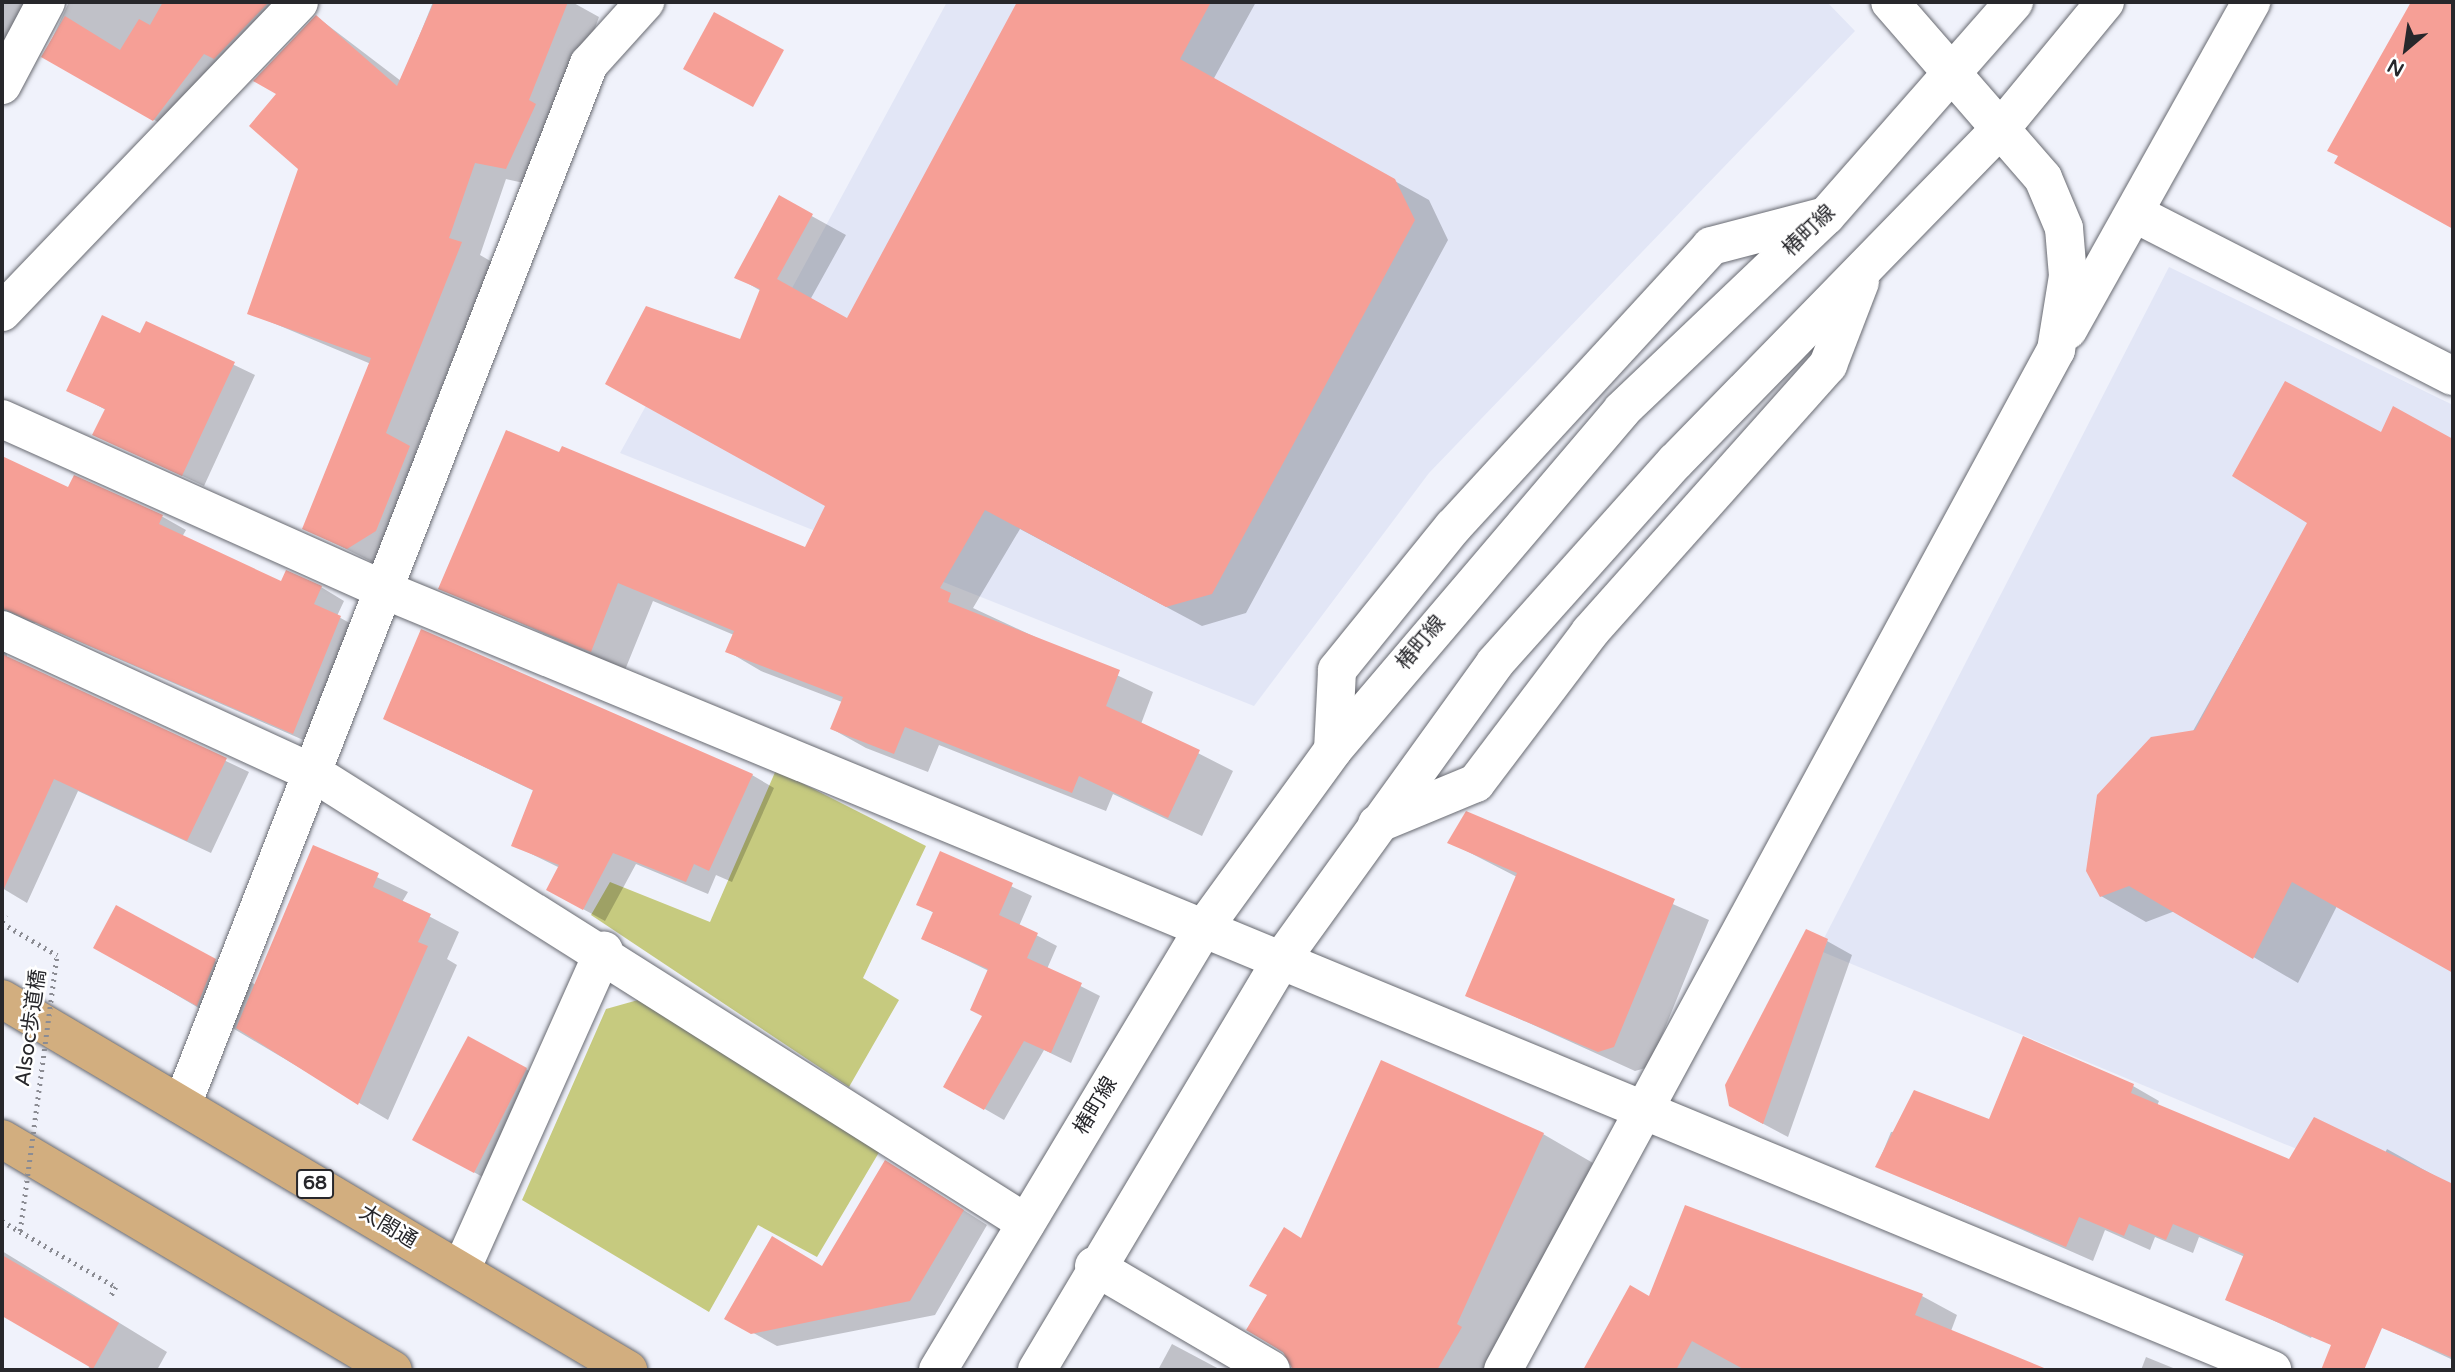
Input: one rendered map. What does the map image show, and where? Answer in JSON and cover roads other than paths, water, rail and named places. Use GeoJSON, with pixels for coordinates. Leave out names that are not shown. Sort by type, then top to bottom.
{"type":"FeatureCollection","features":[{"type":"Feature","properties":{"kind":"main road","name":"太閤通"},"geometry":{"type":"LineString","coordinates":[[2,999],[628,1370]]}},
{"type":"Feature","properties":{"kind":"main road"},"geometry":{"type":"LineString","coordinates":[[2,1139],[393,1370]]}},
{"type":"Feature","properties":{"kind":"street"},"geometry":{"type":"LineString","coordinates":[[2,85],[46,2]]}},
{"type":"Feature","properties":{"kind":"street"},"geometry":{"type":"LineString","coordinates":[[2,313],[299,2]]}},
{"type":"Feature","properties":{"kind":"street"},"geometry":{"type":"LineString","coordinates":[[182,1105],[387,591],[589,64],[644,2]]}},
{"type":"Feature","properties":{"kind":"street"},"geometry":{"type":"LineString","coordinates":[[1890,2],[2002,127],[2043,178],[2064,229],[2068,276],[2056,350]]}},
{"type":"Feature","properties":{"kind":"street","name":"椿町線"},"geometry":{"type":"LineString","coordinates":[[939,1370],[1203,929],[1333,750],[1622,410],[1826,216],[1954,76],[2014,2]]}},
{"type":"Feature","properties":{"kind":"street"},"geometry":{"type":"LineString","coordinates":[[1037,1370],[1094,1266],[1281,960],[1495,663],[1675,462],[2002,127],[2105,2]]}},
{"type":"Feature","properties":{"kind":"street"},"geometry":{"type":"LineString","coordinates":[[1503,1370],[2056,350],[2251,2]]}},
{"type":"Feature","properties":{"kind":"street"},"geometry":{"type":"LineString","coordinates":[[2134,213],[2453,376]]}},
{"type":"Feature","properties":{"kind":"street"},"geometry":{"type":"LineString","coordinates":[[1333,750],[1337,670],[1453,527],[1711,246],[1826,216]]}},
{"type":"Feature","properties":{"kind":"street"},"geometry":{"type":"LineString","coordinates":[[1377,824],[1476,783],[1590,632],[1828,365],[1866,267]]}},
{"type":"Feature","properties":{"kind":"street"},"geometry":{"type":"LineString","coordinates":[[2,419],[387,591],[2272,1370]]}},
{"type":"Feature","properties":{"kind":"street"},"geometry":{"type":"LineString","coordinates":[[2,630],[315,774],[604,951],[1026,1223]]}},
{"type":"Feature","properties":{"kind":"street"},"geometry":{"type":"LineString","coordinates":[[461,1270],[604,951]]}},
{"type":"Feature","properties":{"kind":"street"},"geometry":{"type":"LineString","coordinates":[[1094,1266],[1271,1370]]}}]}
